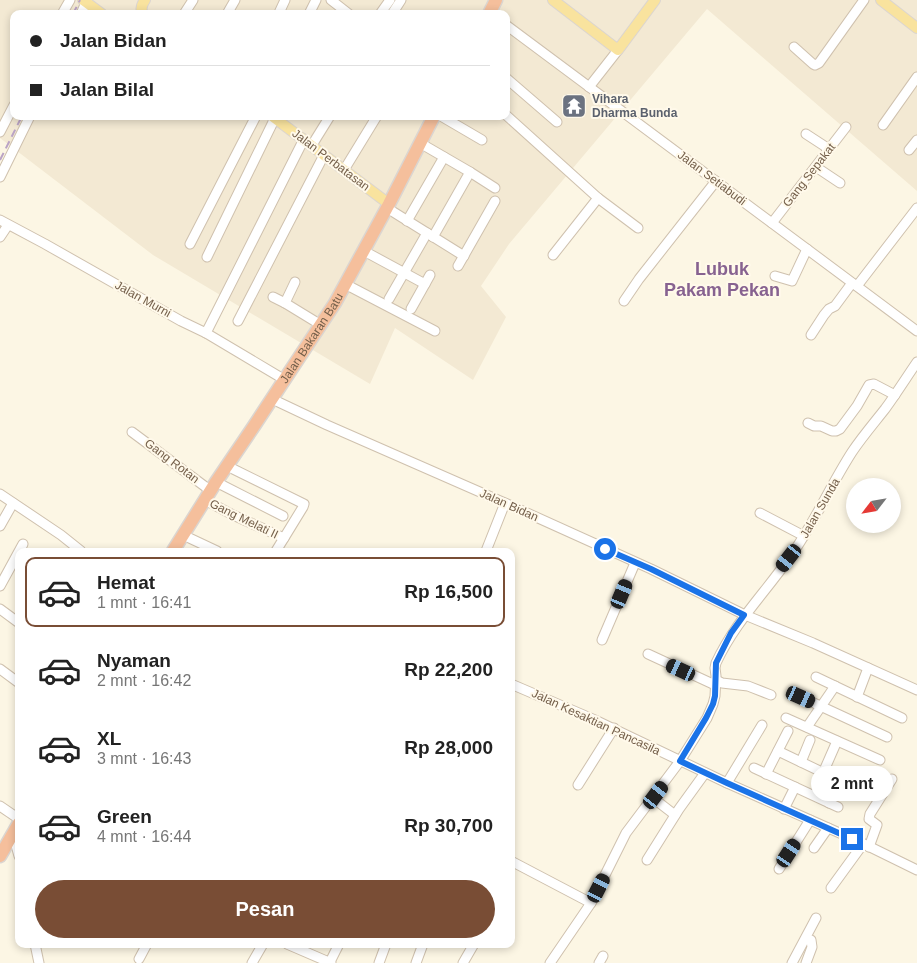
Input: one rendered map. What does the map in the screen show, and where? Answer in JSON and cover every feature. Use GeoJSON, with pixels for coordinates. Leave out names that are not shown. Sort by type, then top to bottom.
{"type":"FeatureCollection","features":[{"type":"Feature","properties":{"kind":"highway","name":"Jalan Bakaran Batu"},"geometry":{"type":"LineString","coordinates":[[175,548],[321,325],[364,251],[432,120]]}},
{"type":"Feature","properties":{"kind":"highway"},"geometry":{"type":"LineString","coordinates":[[0,856],[15,831]]}},
{"type":"Feature","properties":{"kind":"main road"},"geometry":{"type":"LineString","coordinates":[[553,0],[618,50],[655,0]]}},
{"type":"Feature","properties":{"kind":"main road"},"geometry":{"type":"LineString","coordinates":[[881,0],[917,28]]}},
{"type":"Feature","properties":{"kind":"main road"},"geometry":{"type":"LineString","coordinates":[[85,1],[97,10]]}},
{"type":"Feature","properties":{"kind":"main road","name":"Jalan Perbatasan"},"geometry":{"type":"LineString","coordinates":[[278,120],[388,206]]}},
{"type":"Feature","properties":{"kind":"street"},"geometry":{"type":"LineString","coordinates":[[331,0],[344,10]]}},
{"type":"Feature","properties":{"kind":"street"},"geometry":{"type":"LineString","coordinates":[[794,48],[813,64],[818,63],[864,0]]}},
{"type":"Feature","properties":{"kind":"street","name":"Jalan Setiabudi"},"geometry":{"type":"LineString","coordinates":[[510,28],[917,331]]}},
{"type":"Feature","properties":{"kind":"street"},"geometry":{"type":"LineString","coordinates":[[589,87],[618,50]]}},
{"type":"Feature","properties":{"kind":"street"},"geometry":{"type":"LineString","coordinates":[[883,124],[917,78]]}},
{"type":"Feature","properties":{"kind":"street"},"geometry":{"type":"LineString","coordinates":[[510,81],[557,122]]}},
{"type":"Feature","properties":{"kind":"street"},"geometry":{"type":"LineString","coordinates":[[1,126],[10,112]]}},
{"type":"Feature","properties":{"kind":"street"},"geometry":{"type":"LineString","coordinates":[[510,119],[598,198],[638,228]]}},
{"type":"Feature","properties":{"kind":"street"},"geometry":{"type":"LineString","coordinates":[[0,177],[28,120]]}},
{"type":"Feature","properties":{"kind":"street"},"geometry":{"type":"LineString","coordinates":[[190,244],[254,120]]}},
{"type":"Feature","properties":{"kind":"street"},"geometry":{"type":"LineString","coordinates":[[207,257],[273,120]]}},
{"type":"Feature","properties":{"kind":"street"},"geometry":{"type":"LineString","coordinates":[[206,333],[308,142],[327,120]]}},
{"type":"Feature","properties":{"kind":"street"},"geometry":{"type":"LineString","coordinates":[[344,170],[375,120]]}},
{"type":"Feature","properties":{"kind":"street"},"geometry":{"type":"LineString","coordinates":[[449,120],[482,140]]}},
{"type":"Feature","properties":{"kind":"street","name":"Gang Sepakat"},"geometry":{"type":"LineString","coordinates":[[772,223],[846,127]]}},
{"type":"Feature","properties":{"kind":"street"},"geometry":{"type":"LineString","coordinates":[[806,134],[829,150]]}},
{"type":"Feature","properties":{"kind":"street"},"geometry":{"type":"LineString","coordinates":[[909,150],[917,140]]}},
{"type":"Feature","properties":{"kind":"street"},"geometry":{"type":"LineString","coordinates":[[420,143],[495,188]]}},
{"type":"Feature","properties":{"kind":"street"},"geometry":{"type":"LineString","coordinates":[[238,322],[324,155]]}},
{"type":"Feature","properties":{"kind":"street"},"geometry":{"type":"LineString","coordinates":[[407,221],[444,157]]}},
{"type":"Feature","properties":{"kind":"street"},"geometry":{"type":"LineString","coordinates":[[816,167],[840,183]]}},
{"type":"Feature","properties":{"kind":"street"},"geometry":{"type":"LineString","coordinates":[[389,299],[470,172]]}},
{"type":"Feature","properties":{"kind":"street"},"geometry":{"type":"LineString","coordinates":[[624,301],[716,181]]}},
{"type":"Feature","properties":{"kind":"street"},"geometry":{"type":"LineString","coordinates":[[553,254],[598,198]]}},
{"type":"Feature","properties":{"kind":"street"},"geometry":{"type":"LineString","coordinates":[[458,266],[496,201]]}},
{"type":"Feature","properties":{"kind":"street"},"geometry":{"type":"LineString","coordinates":[[388,206],[407,221],[464,256]]}},
{"type":"Feature","properties":{"kind":"street"},"geometry":{"type":"LineString","coordinates":[[811,335],[829,309],[835,306],[855,285],[917,208]]}},
{"type":"Feature","properties":{"kind":"street"},"geometry":{"type":"LineString","coordinates":[[0,237],[4,222]]}},
{"type":"Feature","properties":{"kind":"street","name":"Jalan Murni"},"geometry":{"type":"LineString","coordinates":[[4,222],[181,321],[206,333],[285,380]]}},
{"type":"Feature","properties":{"kind":"street"},"geometry":{"type":"LineString","coordinates":[[775,276],[792,280],[807,250]]}},
{"type":"Feature","properties":{"kind":"street"},"geometry":{"type":"LineString","coordinates":[[364,251],[425,284]]}},
{"type":"Feature","properties":{"kind":"street"},"geometry":{"type":"LineString","coordinates":[[411,309],[430,275]]}},
{"type":"Feature","properties":{"kind":"street"},"geometry":{"type":"LineString","coordinates":[[285,304],[295,282]]}},
{"type":"Feature","properties":{"kind":"street"},"geometry":{"type":"LineString","coordinates":[[345,284],[435,332]]}},
{"type":"Feature","properties":{"kind":"street"},"geometry":{"type":"LineString","coordinates":[[274,297],[321,325]]}},
{"type":"Feature","properties":{"kind":"street","name":"Jalan Sunda"},"geometry":{"type":"LineString","coordinates":[[550,963],[591,903],[626,833],[680,761],[710,710],[715,696],[716,663],[731,633],[789,558],[804,536],[852,452],[917,362]]}},
{"type":"Feature","properties":{"kind":"street"},"geometry":{"type":"LineString","coordinates":[[808,422],[814,426],[822,426],[832,431],[840,429],[858,406],[869,385],[872,384],[895,395]]}},
{"type":"Feature","properties":{"kind":"street","name":"Jalan Bidan"},"geometry":{"type":"LineString","coordinates":[[272,398],[336,429],[635,562],[744,615],[813,643],[917,690]]}},
{"type":"Feature","properties":{"kind":"street","name":"Gang Rotan"},"geometry":{"type":"LineString","coordinates":[[132,432],[211,491]]}},
{"type":"Feature","properties":{"kind":"street"},"geometry":{"type":"LineString","coordinates":[[227,466],[304,504],[278,548]]}},
{"type":"Feature","properties":{"kind":"street"},"geometry":{"type":"LineString","coordinates":[[211,491],[283,516]]}},
{"type":"Feature","properties":{"kind":"street","name":"Gang Melati II"},"geometry":{"type":"LineString","coordinates":[[211,491],[233,515],[284,538]]}},
{"type":"Feature","properties":{"kind":"street"},"geometry":{"type":"LineString","coordinates":[[0,494],[77,548]]}},
{"type":"Feature","properties":{"kind":"street"},"geometry":{"type":"LineString","coordinates":[[0,526],[13,503]]}},
{"type":"Feature","properties":{"kind":"street"},"geometry":{"type":"LineString","coordinates":[[487,548],[505,503]]}},
{"type":"Feature","properties":{"kind":"street"},"geometry":{"type":"LineString","coordinates":[[760,513],[804,536]]}},
{"type":"Feature","properties":{"kind":"street"},"geometry":{"type":"LineString","coordinates":[[182,534],[211,548]]}},
{"type":"Feature","properties":{"kind":"street"},"geometry":{"type":"LineString","coordinates":[[21,548],[23,544]]}},
{"type":"Feature","properties":{"kind":"street"},"geometry":{"type":"LineString","coordinates":[[0,586],[15,559]]}},
{"type":"Feature","properties":{"kind":"street"},"geometry":{"type":"LineString","coordinates":[[602,640],[635,562]]}},
{"type":"Feature","properties":{"kind":"street"},"geometry":{"type":"LineString","coordinates":[[0,609],[15,620]]}},
{"type":"Feature","properties":{"kind":"street"},"geometry":{"type":"LineString","coordinates":[[648,654],[715,683],[748,686],[771,695]]}},
{"type":"Feature","properties":{"kind":"street"},"geometry":{"type":"LineString","coordinates":[[857,697],[868,668]]}},
{"type":"Feature","properties":{"kind":"street"},"geometry":{"type":"LineString","coordinates":[[0,669],[15,679]]}},
{"type":"Feature","properties":{"kind":"street"},"geometry":{"type":"LineString","coordinates":[[816,677],[902,718]]}},
{"type":"Feature","properties":{"kind":"street","name":"Jalan Kesaktian Pancasila"},"geometry":{"type":"LineString","coordinates":[[515,686],[614,728],[705,773],[866,845],[917,870]]}},
{"type":"Feature","properties":{"kind":"street"},"geometry":{"type":"LineString","coordinates":[[807,727],[835,686]]}},
{"type":"Feature","properties":{"kind":"street"},"geometry":{"type":"LineString","coordinates":[[801,697],[888,737]]}},
{"type":"Feature","properties":{"kind":"street"},"geometry":{"type":"LineString","coordinates":[[786,718],[880,760]]}},
{"type":"Feature","properties":{"kind":"street"},"geometry":{"type":"LineString","coordinates":[[727,783],[762,725]]}},
{"type":"Feature","properties":{"kind":"street"},"geometry":{"type":"LineString","coordinates":[[578,785],[614,728]]}},
{"type":"Feature","properties":{"kind":"street"},"geometry":{"type":"LineString","coordinates":[[766,774],[788,731]]}},
{"type":"Feature","properties":{"kind":"street"},"geometry":{"type":"LineString","coordinates":[[801,762],[810,740]]}},
{"type":"Feature","properties":{"kind":"street"},"geometry":{"type":"LineString","coordinates":[[823,773],[837,741]]}},
{"type":"Feature","properties":{"kind":"street"},"geometry":{"type":"LineString","coordinates":[[778,751],[851,786]]}},
{"type":"Feature","properties":{"kind":"street"},"geometry":{"type":"LineString","coordinates":[[754,768],[838,807]]}},
{"type":"Feature","properties":{"kind":"street"},"geometry":{"type":"LineString","coordinates":[[647,860],[675,815],[705,773]]}},
{"type":"Feature","properties":{"kind":"street"},"geometry":{"type":"LineString","coordinates":[[831,888],[866,845],[877,825],[869,819],[870,814],[892,779]]}},
{"type":"Feature","properties":{"kind":"street"},"geometry":{"type":"LineString","coordinates":[[829,803],[839,781]]}},
{"type":"Feature","properties":{"kind":"street"},"geometry":{"type":"LineString","coordinates":[[784,809],[795,787]]}},
{"type":"Feature","properties":{"kind":"street"},"geometry":{"type":"LineString","coordinates":[[653,798],[675,815]]}},
{"type":"Feature","properties":{"kind":"street"},"geometry":{"type":"LineString","coordinates":[[0,806],[15,816]]}},
{"type":"Feature","properties":{"kind":"street"},"geometry":{"type":"LineString","coordinates":[[778,869],[810,820]]}},
{"type":"Feature","properties":{"kind":"street"},"geometry":{"type":"LineString","coordinates":[[814,848],[828,828]]}},
{"type":"Feature","properties":{"kind":"street"},"geometry":{"type":"LineString","coordinates":[[517,864],[591,903]]}},
{"type":"Feature","properties":{"kind":"street"},"geometry":{"type":"LineString","coordinates":[[792,963],[816,918]]}},
{"type":"Feature","properties":{"kind":"street"},"geometry":{"type":"LineString","coordinates":[[806,963],[812,947],[811,940]]}},
{"type":"Feature","properties":{"kind":"street"},"geometry":{"type":"LineString","coordinates":[[36,948],[39,963]]}},
{"type":"Feature","properties":{"kind":"street"},"geometry":{"type":"LineString","coordinates":[[139,959],[145,948]]}},
{"type":"Feature","properties":{"kind":"street"},"geometry":{"type":"LineString","coordinates":[[252,963],[261,948]]}},
{"type":"Feature","properties":{"kind":"street"},"geometry":{"type":"LineString","coordinates":[[296,948],[328,962],[337,948]]}},
{"type":"Feature","properties":{"kind":"street"},"geometry":{"type":"LineString","coordinates":[[379,963],[385,948]]}},
{"type":"Feature","properties":{"kind":"street"},"geometry":{"type":"LineString","coordinates":[[416,963],[422,948]]}},
{"type":"Feature","properties":{"kind":"street"},"geometry":{"type":"LineString","coordinates":[[463,963],[472,948]]}},
{"type":"Feature","properties":{"kind":"shaded area"},"geometry":{"type":"Polygon","coordinates":[[[0,0],[917,0],[917,191],[707,9],[509,244],[481,286],[506,317],[473,380],[395,328],[370,384],[153,255],[0,138],[0,0]]]}},
{"type":"Feature","properties":{"kind":"railway"},"geometry":{"type":"LineString","coordinates":[[75,10],[80,0]]}},
{"type":"Feature","properties":{"kind":"railway"},"geometry":{"type":"LineString","coordinates":[[0,160],[20,120]]}},
{"type":"Feature","properties":{"kind":"place","name":"Vihara Dharma Bunda"},"geometry":{"type":"Point","coordinates":[574,106]}},
{"type":"Feature","properties":{"kind":"district","name":"Lubuk Pakam Pekan"},"geometry":{"type":"Point","coordinates":[722,279]}},
{"type":"Feature","properties":{"kind":"route"},"geometry":{"type":"LineString","coordinates":[[605,549],[651,569],[744,615],[731,633],[716,663],[713,704],[680,761],[852,839]]}}]}
